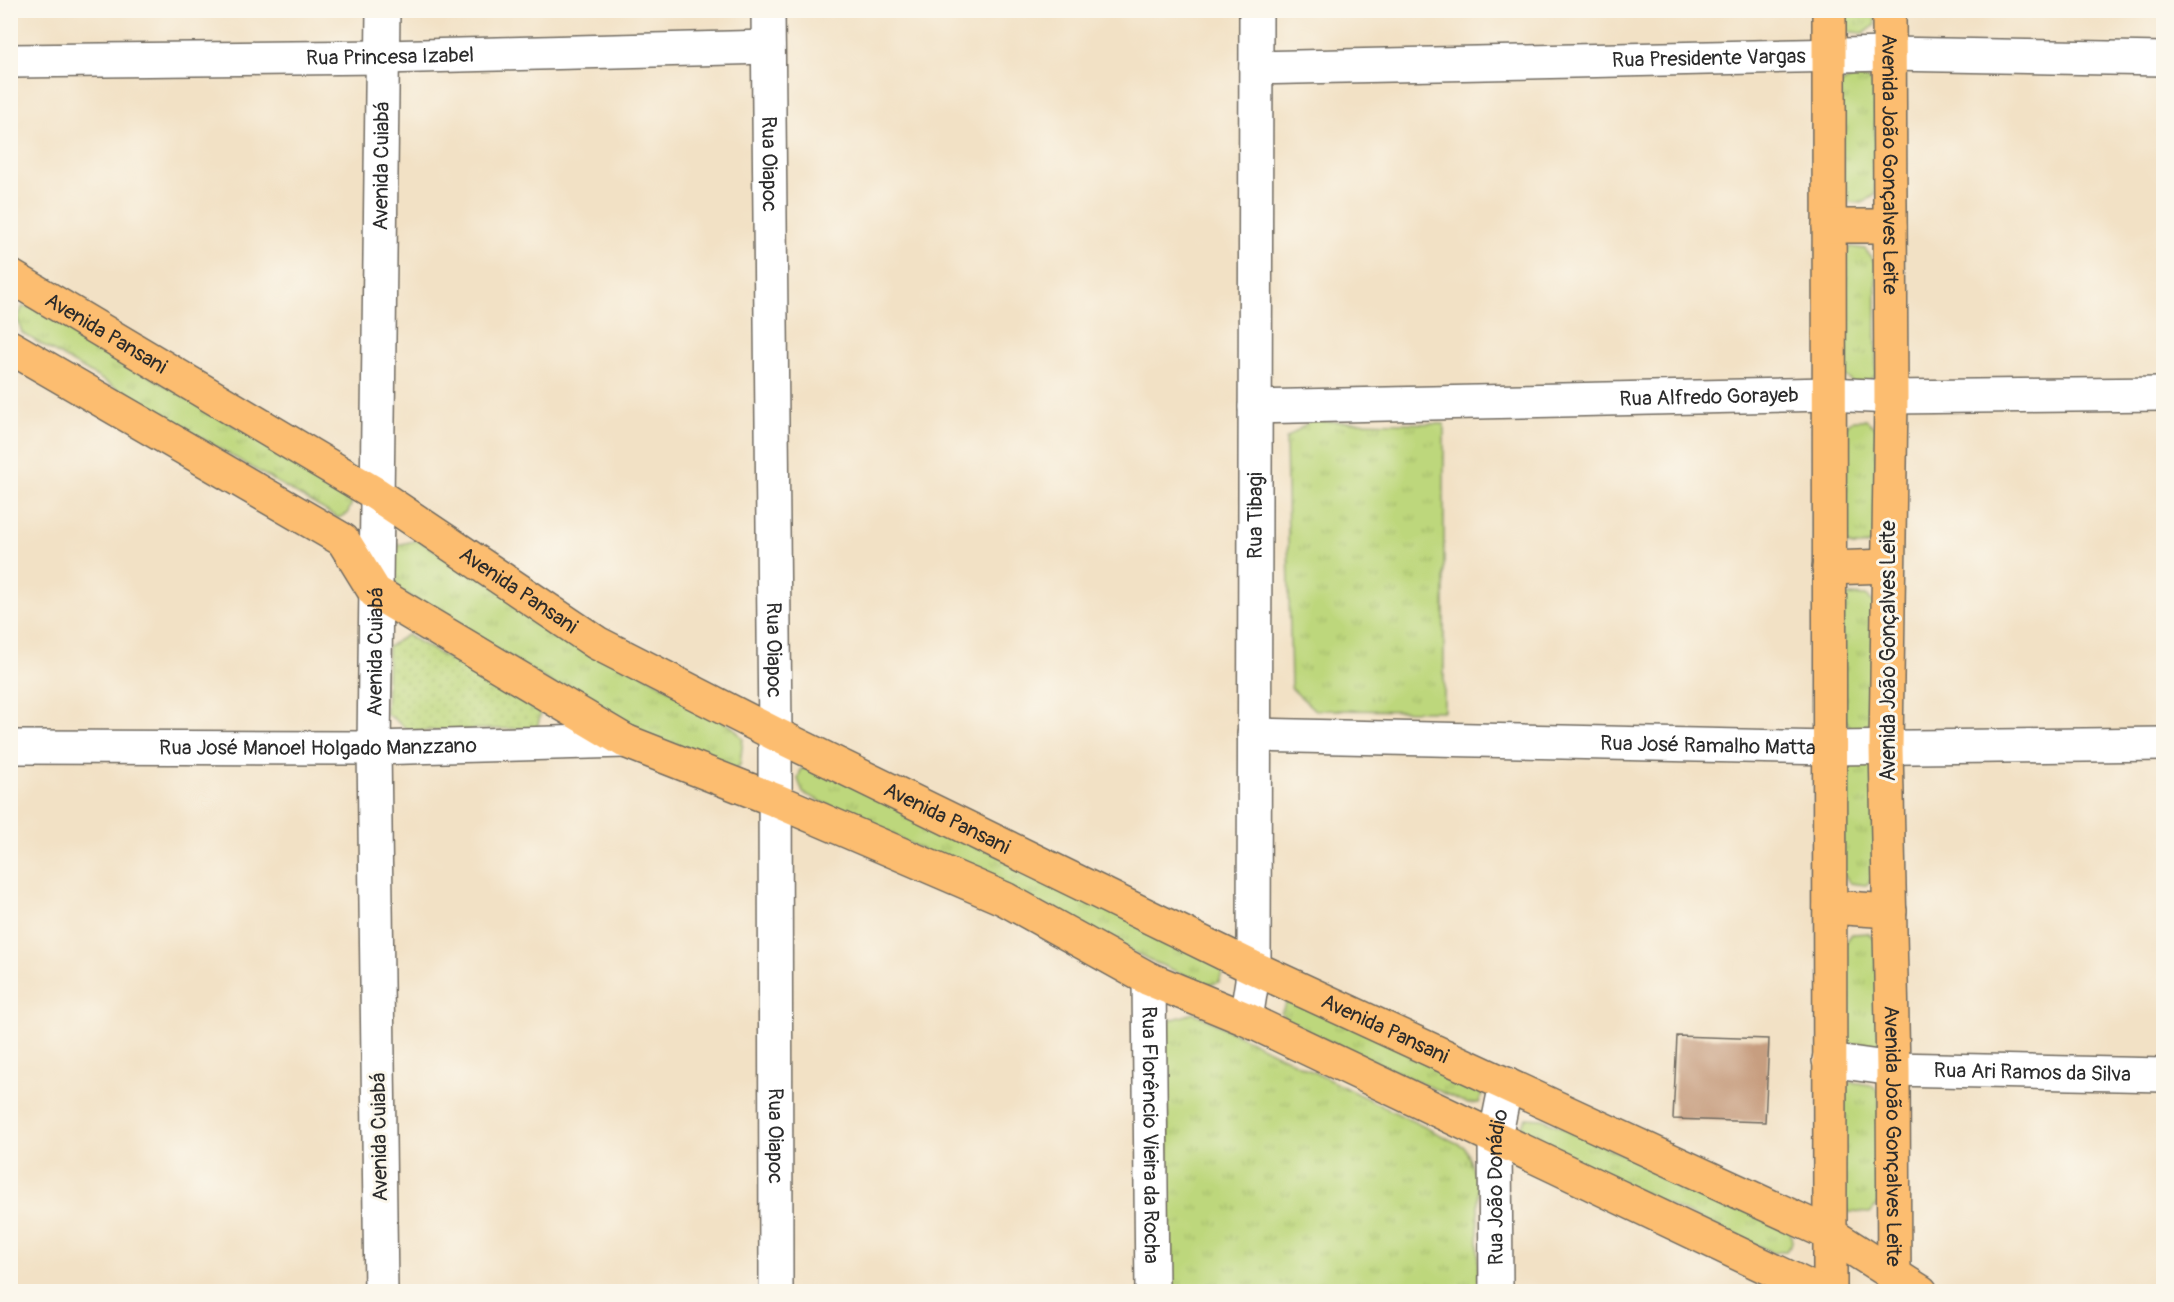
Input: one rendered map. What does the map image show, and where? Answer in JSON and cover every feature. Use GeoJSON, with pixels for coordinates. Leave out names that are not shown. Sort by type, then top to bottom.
{"type":"FeatureCollection","features":[{"type":"Feature","properties":{"kind":"main road"},"geometry":{"type":"LineString","coordinates":[[1829,10],[1830,1292]]}},
{"type":"Feature","properties":{"kind":"main road","name":"Avenida João Gonçalves Leite"},"geometry":{"type":"LineString","coordinates":[[1889,10],[1891,397],[1886,748],[1893,1069],[1903,1286]]}},
{"type":"Feature","properties":{"kind":"main road"},"geometry":{"type":"LineString","coordinates":[[1829,226],[1890,226]]}},
{"type":"Feature","properties":{"kind":"main road","name":"Avenida Pansani"},"geometry":{"type":"LineString","coordinates":[[10,276],[376,494],[597,643],[775,734],[1254,968],[1830,1234],[1903,1286]]}},
{"type":"Feature","properties":{"kind":"main road"},"geometry":{"type":"LineString","coordinates":[[10,347],[343,540],[375,592],[625,741],[775,800],[1005,899],[1149,979],[1246,1018],[1819,1292]]}},
{"type":"Feature","properties":{"kind":"main road"},"geometry":{"type":"LineString","coordinates":[[1829,568],[1888,566]]}},
{"type":"Feature","properties":{"kind":"main road"},"geometry":{"type":"LineString","coordinates":[[1830,908],[1890,911]]}},
{"type":"Feature","properties":{"kind":"street","name":"Avenida Cuiabá"},"geometry":{"type":"LineString","coordinates":[[381,1292],[374,748],[383,10]]}},
{"type":"Feature","properties":{"kind":"street","name":"Rua Oiapoc"},"geometry":{"type":"LineString","coordinates":[[768,10],[775,734],[776,1292]]}},
{"type":"Feature","properties":{"kind":"street","name":"Rua Tibagi"},"geometry":{"type":"LineString","coordinates":[[1246,1018],[1254,968],[1256,10]]}},
{"type":"Feature","properties":{"kind":"street","name":"Rua Princesa Izabel"},"geometry":{"type":"LineString","coordinates":[[10,61],[384,57],[768,47]]}},
{"type":"Feature","properties":{"kind":"street","name":"Rua Presidente Vargas"},"geometry":{"type":"LineString","coordinates":[[1256,68],[1889,54],[2163,59]]}},
{"type":"Feature","properties":{"kind":"street","name":"Rua Alfredo Gorayeb"},"geometry":{"type":"LineString","coordinates":[[1255,407],[1829,394],[1891,397],[2163,394]]}},
{"type":"Feature","properties":{"kind":"street","name":"Rua José Ramalho Matta"},"geometry":{"type":"LineString","coordinates":[[1254,735],[1830,748],[2163,744]]}},
{"type":"Feature","properties":{"kind":"street","name":"Rua José Manoel Holgado Manzzano"},"geometry":{"type":"LineString","coordinates":[[10,747],[374,748],[625,741]]}},
{"type":"Feature","properties":{"kind":"street","name":"Rua Florêncio Vieira da Rocha"},"geometry":{"type":"LineString","coordinates":[[1149,979],[1152,1292]]}},
{"type":"Feature","properties":{"kind":"street","name":"Rua Ari Ramos da Silva"},"geometry":{"type":"LineString","coordinates":[[1829,1060],[1893,1069],[2163,1075]]}},
{"type":"Feature","properties":{"kind":"street","name":"Rua João Donádio"},"geometry":{"type":"LineString","coordinates":[[1496,1292],[1495,1138],[1506,1084]]}},
{"type":"Feature","properties":{"kind":"green space"},"geometry":{"type":"Polygon","coordinates":[[[1839,11],[1875,11],[1875,25],[1864,33],[1850,32],[1839,24],[1839,11]]]}},
{"type":"Feature","properties":{"kind":"green space"},"geometry":{"type":"Polygon","coordinates":[[[1854,77],[1868,79],[1875,90],[1875,194],[1862,203],[1849,202],[1840,192],[1839,85],[1854,77]]]}},
{"type":"Feature","properties":{"kind":"green space"},"geometry":{"type":"Polygon","coordinates":[[[1851,247],[1865,249],[1876,264],[1876,375],[1865,383],[1854,384],[1840,371],[1840,259],[1851,247]]]}},
{"type":"Feature","properties":{"kind":"green space"},"geometry":{"type":"Polygon","coordinates":[[[22,307],[33,307],[349,494],[352,503],[347,514],[338,518],[22,333],[18,320],[22,307]]]}},
{"type":"Feature","properties":{"kind":"green space"},"geometry":{"type":"Polygon","coordinates":[[[1853,420],[1866,420],[1876,428],[1877,540],[1859,546],[1841,541],[1840,431],[1853,420]]]}},
{"type":"Feature","properties":{"kind":"green space"},"geometry":{"type":"Polygon","coordinates":[[[1310,421],[1444,424],[1444,711],[1315,710],[1291,688],[1286,439],[1310,421]]]}},
{"type":"Feature","properties":{"kind":"green space"},"geometry":{"type":"Polygon","coordinates":[[[418,540],[734,728],[743,739],[740,765],[732,771],[630,731],[400,590],[388,565],[394,546],[418,540]]]}},
{"type":"Feature","properties":{"kind":"green space"},"geometry":{"type":"Polygon","coordinates":[[[1849,595],[1866,596],[1877,605],[1877,716],[1864,728],[1851,729],[1842,714],[1841,603],[1849,595]]]}},
{"type":"Feature","properties":{"kind":"green space"},"geometry":{"type":"Polygon","coordinates":[[[407,635],[541,713],[537,728],[410,731],[386,713],[388,647],[407,635]]]}},
{"type":"Feature","properties":{"kind":"green space"},"geometry":{"type":"Polygon","coordinates":[[[1853,762],[1869,765],[1878,774],[1878,874],[1866,885],[1850,883],[1842,873],[1842,770],[1853,762]]]}},
{"type":"Feature","properties":{"kind":"green space"},"geometry":{"type":"Polygon","coordinates":[[[816,767],[1220,963],[1222,973],[1219,982],[1209,985],[1154,962],[803,793],[798,779],[801,769],[816,767]]]}},
{"type":"Feature","properties":{"kind":"green space"},"geometry":{"type":"Polygon","coordinates":[[[1868,933],[1879,943],[1879,1045],[1869,1051],[1853,1049],[1842,1034],[1843,946],[1852,934],[1868,933]]]}},
{"type":"Feature","properties":{"kind":"green space"},"geometry":{"type":"Polygon","coordinates":[[[1302,1000],[1481,1085],[1482,1095],[1479,1103],[1468,1104],[1288,1023],[1281,1013],[1286,1003],[1302,1000]]]}},
{"type":"Feature","properties":{"kind":"green space"},"geometry":{"type":"Polygon","coordinates":[[[1194,1013],[1465,1147],[1478,1184],[1478,1291],[1171,1291],[1166,1033],[1170,1020],[1194,1013]]]}},
{"type":"Feature","properties":{"kind":"green space"},"geometry":{"type":"Polygon","coordinates":[[[1852,1082],[1870,1085],[1879,1092],[1879,1203],[1870,1213],[1848,1212],[1843,1196],[1843,1087],[1852,1082]]]}},
{"type":"Feature","properties":{"kind":"green space"},"geometry":{"type":"Polygon","coordinates":[[[1526,1118],[1543,1119],[1790,1230],[1792,1242],[1786,1251],[1774,1253],[1531,1142],[1521,1127],[1526,1118]]]}},
{"type":"Feature","properties":{"kind":"building"},"geometry":{"type":"Polygon","coordinates":[[[1677,1036],[1769,1039],[1765,1122],[1673,1119],[1677,1036]]]}}]}
